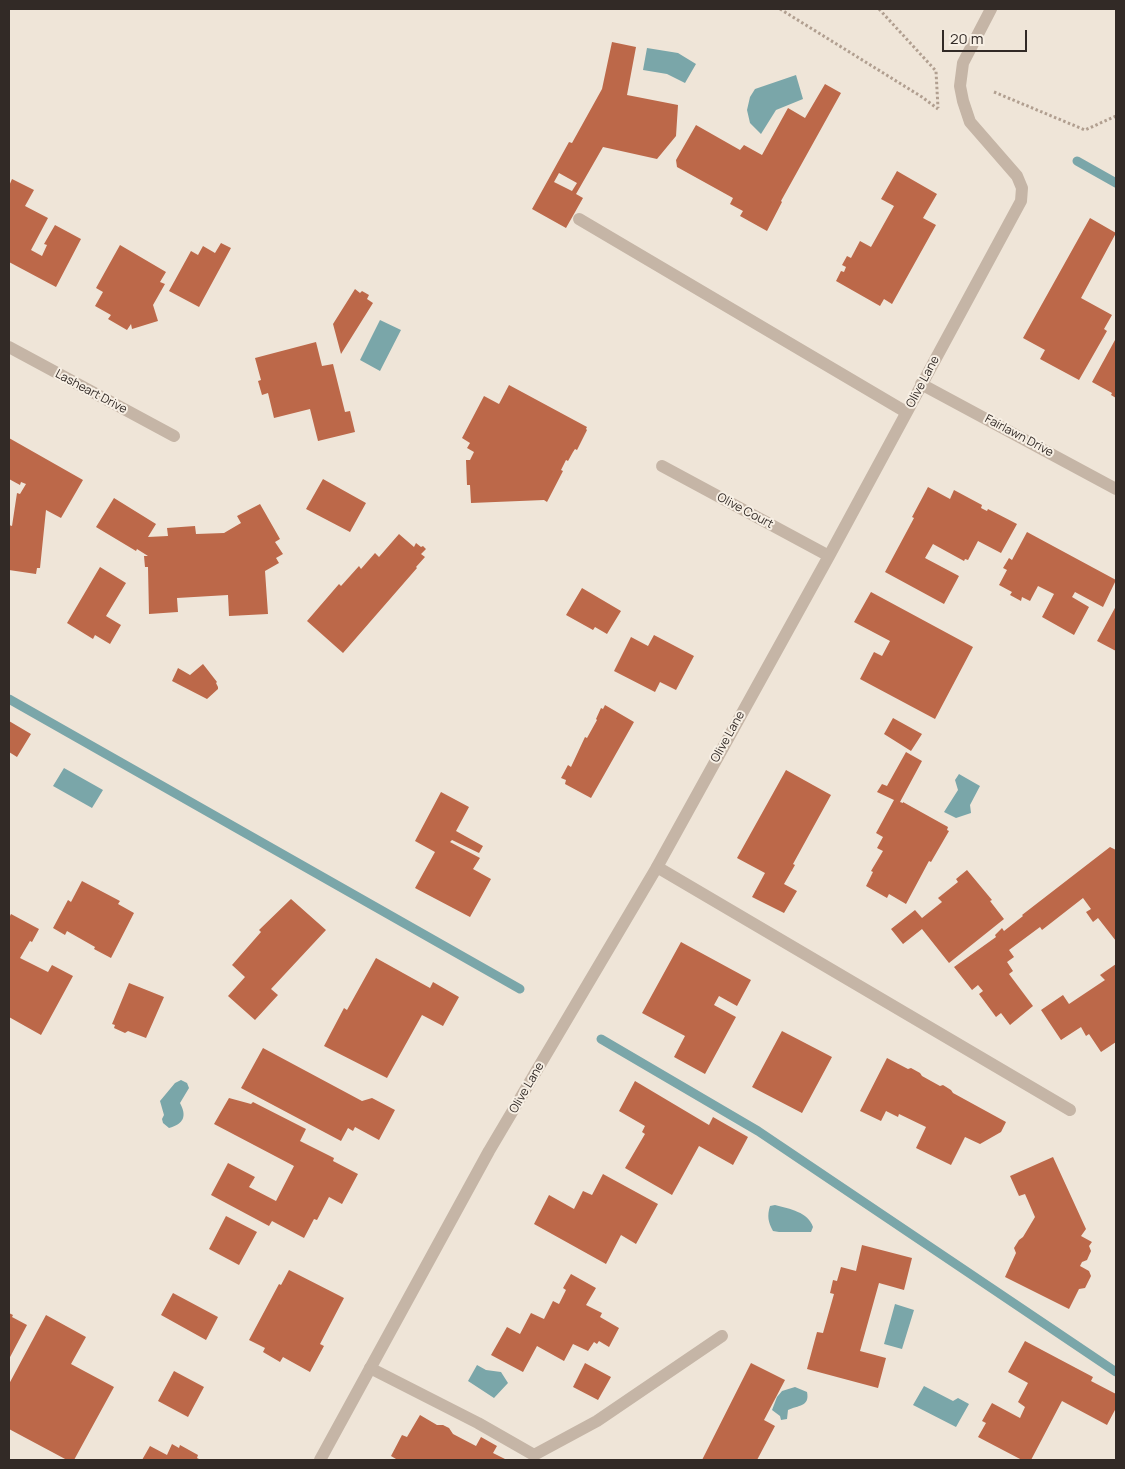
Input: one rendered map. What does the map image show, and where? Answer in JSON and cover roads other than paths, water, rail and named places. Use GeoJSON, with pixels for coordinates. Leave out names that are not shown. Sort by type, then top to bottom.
{"type":"FeatureCollection","features":[{"type":"Feature","properties":{"kind":"street","name":"Olive Lane"},"geometry":{"type":"LineString","coordinates":[[320,1460],[490,1152],[657,867],[829,556],[1021,201],[1022,188],[1018,176],[970,122],[960,86],[963,63],[991,9]]}},
{"type":"Feature","properties":{"kind":"street"},"geometry":{"type":"LineString","coordinates":[[579,219],[906,412]]}},
{"type":"Feature","properties":{"kind":"street","name":"Lasheart Drive"},"geometry":{"type":"LineString","coordinates":[[9,347],[174,436]]}},
{"type":"Feature","properties":{"kind":"street","name":"Fairlawn Drive"},"geometry":{"type":"LineString","coordinates":[[921,384],[1116,489]]}},
{"type":"Feature","properties":{"kind":"street","name":"Olive Court"},"geometry":{"type":"LineString","coordinates":[[662,466],[829,556]]}},
{"type":"Feature","properties":{"kind":"street"},"geometry":{"type":"LineString","coordinates":[[657,867],[1070,1110]]}},
{"type":"Feature","properties":{"kind":"street"},"geometry":{"type":"LineString","coordinates":[[370,1368],[478,1423],[534,1455],[598,1421],[722,1336]]}},
{"type":"Feature","properties":{"kind":"water"},"geometry":{"type":"Polygon","coordinates":[[[647,48],[678,53],[696,64],[685,83],[667,74],[643,70],[647,48]]]}},
{"type":"Feature","properties":{"kind":"water"},"geometry":{"type":"Polygon","coordinates":[[[796,75],[803,99],[776,110],[761,134],[750,123],[747,110],[750,97],[755,89],[796,75]]]}},
{"type":"Feature","properties":{"kind":"water"},"geometry":{"type":"Polygon","coordinates":[[[380,320],[401,330],[380,371],[360,360],[380,320]]]}},
{"type":"Feature","properties":{"kind":"water"},"geometry":{"type":"Polygon","coordinates":[[[64,768],[103,790],[92,808],[53,786],[64,768]]]}},
{"type":"Feature","properties":{"kind":"water"},"geometry":{"type":"Polygon","coordinates":[[[959,774],[980,786],[970,805],[971,813],[956,818],[944,812],[958,790],[955,780],[959,774]]]}},
{"type":"Feature","properties":{"kind":"water"},"geometry":{"type":"Polygon","coordinates":[[[181,1080],[187,1083],[189,1088],[180,1103],[184,1116],[181,1122],[169,1128],[163,1123],[164,1115],[160,1101],[175,1083],[181,1080]]]}},
{"type":"Feature","properties":{"kind":"water"},"geometry":{"type":"Polygon","coordinates":[[[775,1205],[792,1210],[807,1218],[813,1227],[811,1232],[773,1231],[768,1213],[770,1206],[775,1205]]]}},
{"type":"Feature","properties":{"kind":"water"},"geometry":{"type":"Polygon","coordinates":[[[895,1304],[914,1310],[902,1349],[884,1344],[895,1304]]]}},
{"type":"Feature","properties":{"kind":"water"},"geometry":{"type":"Polygon","coordinates":[[[477,1365],[486,1370],[501,1372],[508,1383],[494,1398],[468,1381],[477,1365]]]}},
{"type":"Feature","properties":{"kind":"water"},"geometry":{"type":"Polygon","coordinates":[[[924,1386],[953,1401],[958,1398],[969,1404],[956,1427],[913,1405],[924,1386]]]}},
{"type":"Feature","properties":{"kind":"water"},"geometry":{"type":"Polygon","coordinates":[[[795,1387],[807,1392],[807,1400],[802,1405],[788,1410],[787,1419],[781,1420],[780,1416],[772,1410],[777,1397],[782,1391],[795,1387]]]}},
{"type":"Feature","properties":{"kind":"waterway"},"geometry":{"type":"LineString","coordinates":[[1077,161],[1116,183]]}},
{"type":"Feature","properties":{"kind":"waterway"},"geometry":{"type":"LineString","coordinates":[[9,699],[520,989]]}},
{"type":"Feature","properties":{"kind":"waterway"},"geometry":{"type":"LineString","coordinates":[[601,1039],[758,1131],[1116,1372]]}}]}
